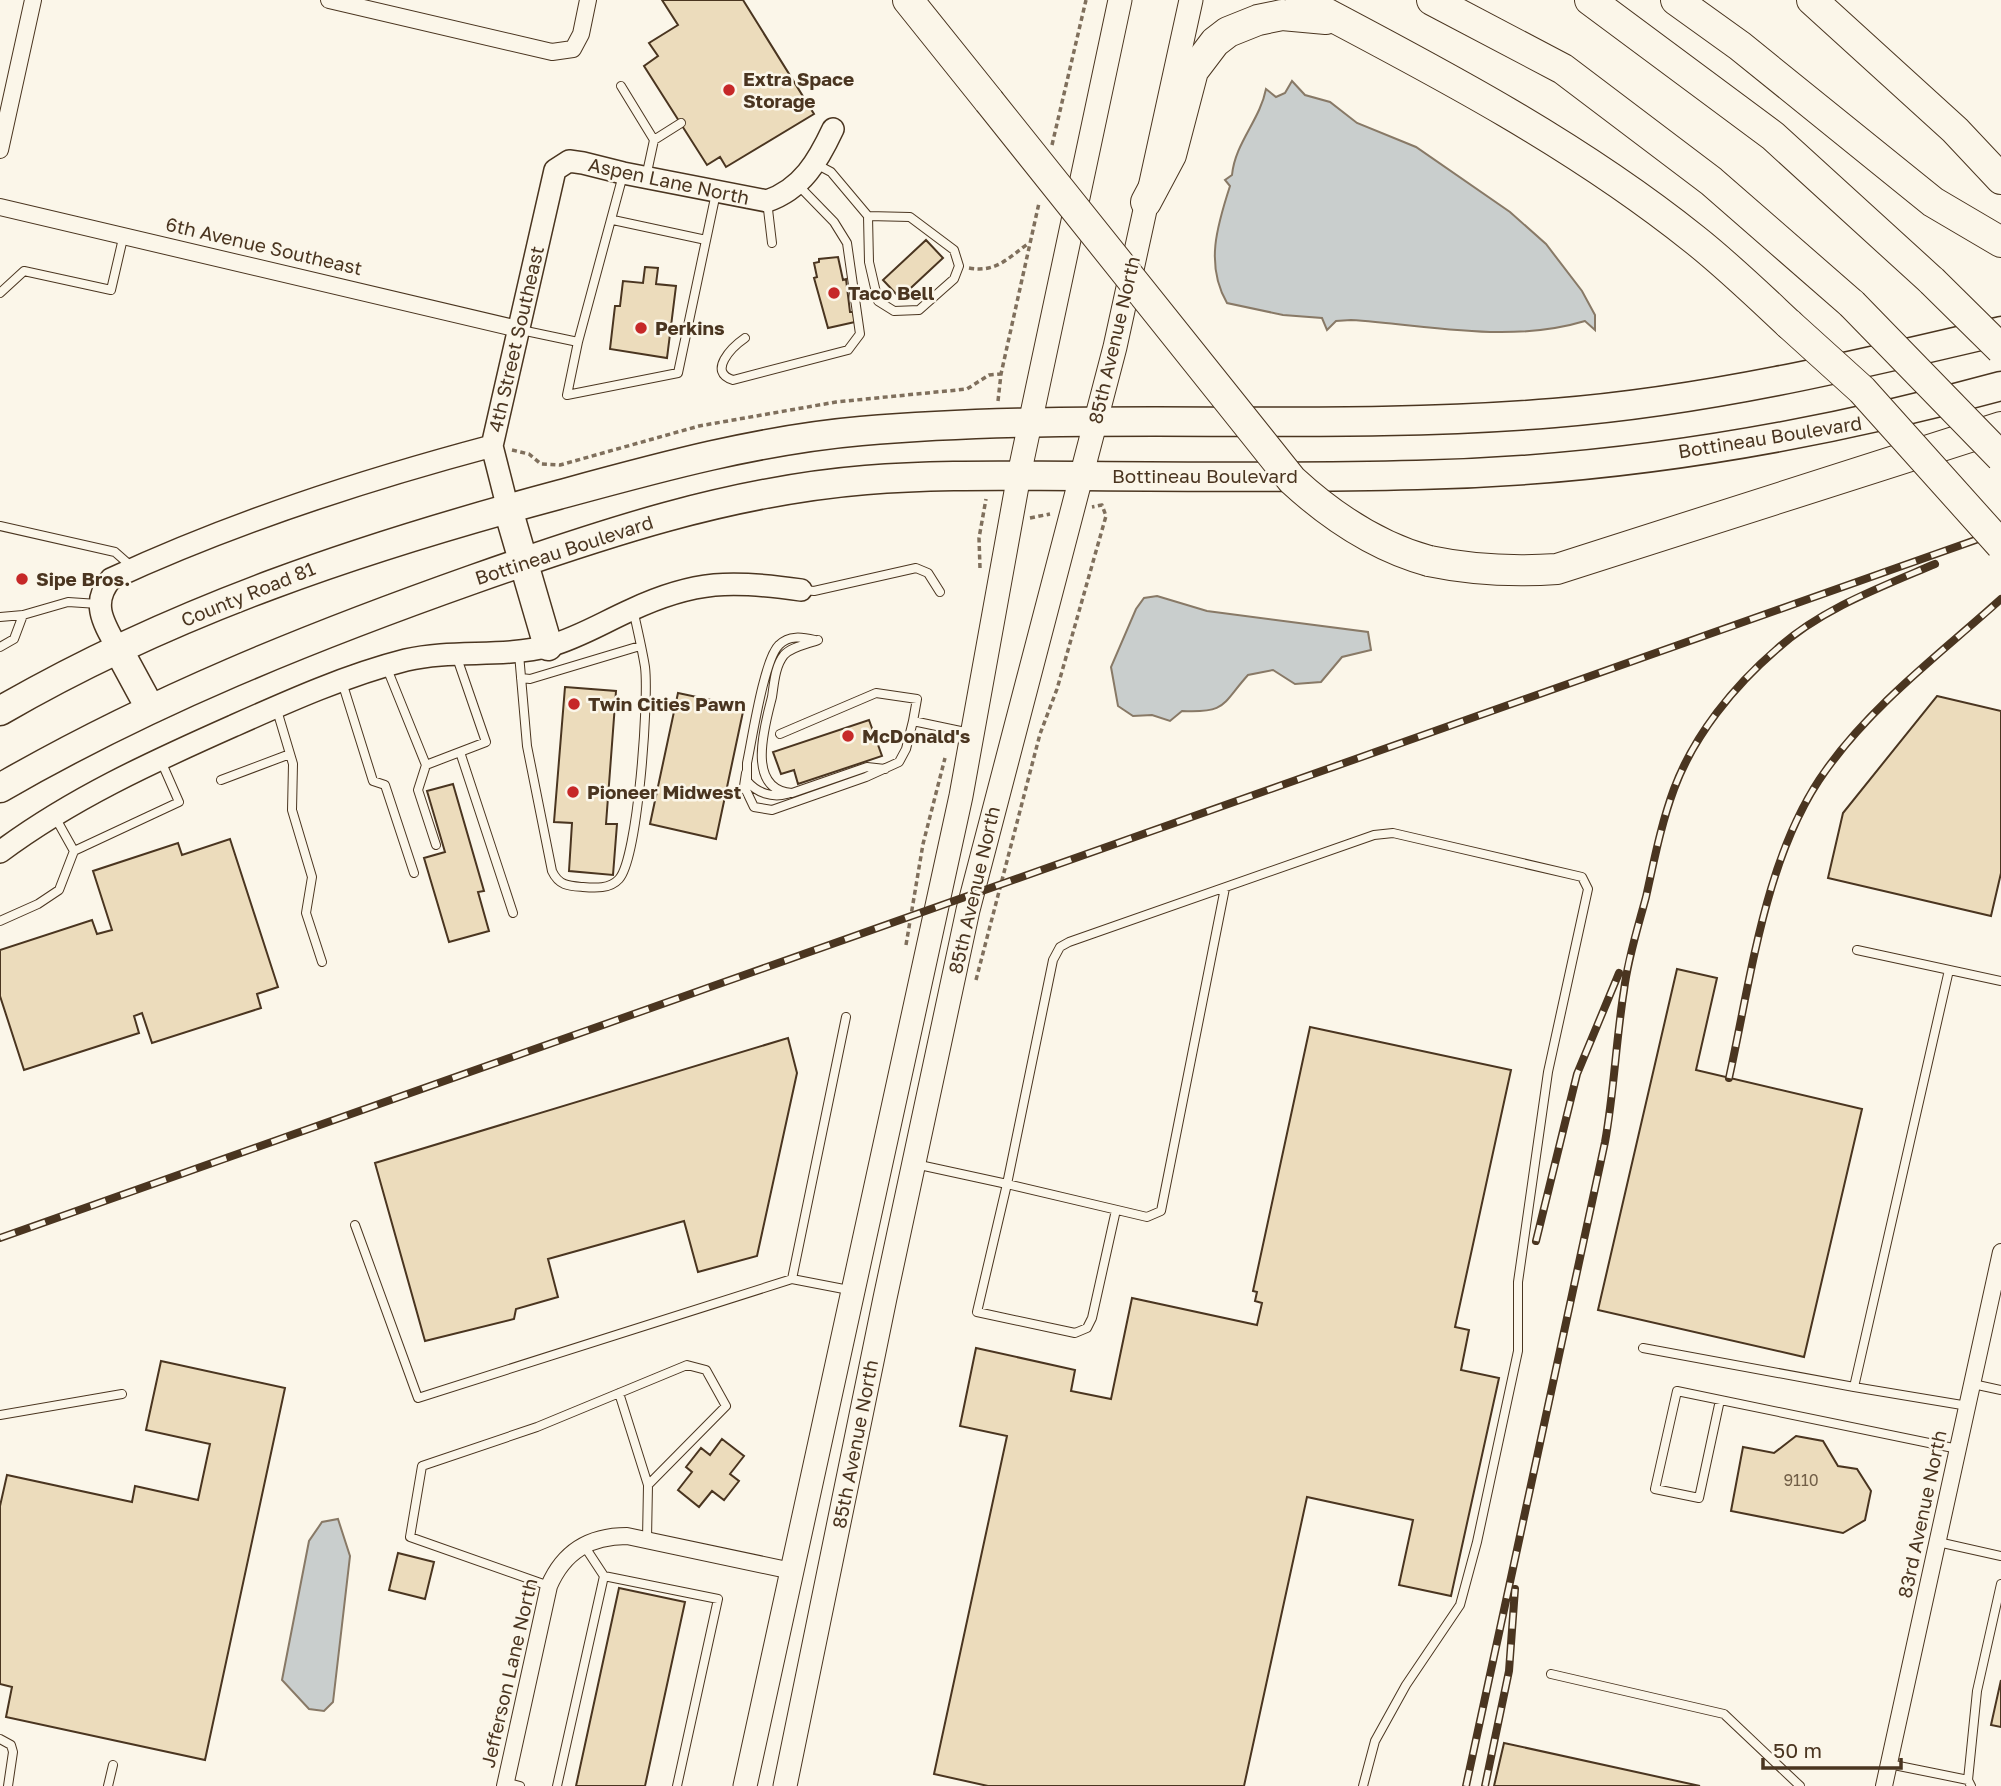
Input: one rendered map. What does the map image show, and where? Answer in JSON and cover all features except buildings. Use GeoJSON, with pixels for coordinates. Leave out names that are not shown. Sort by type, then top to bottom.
{"type":"FeatureCollection","features":[{"type":"Feature","properties":{"kind":"highway"},"geometry":{"type":"LineString","coordinates":[[908,0],[1292,480],[1320,506],[1357,529],[1429,561],[1464,568],[1513,572],[1557,569],[2001,427]]}},
{"type":"Feature","properties":{"kind":"highway"},"geometry":{"type":"LineString","coordinates":[[1301,0],[1538,130],[1620,184],[1695,240],[1862,390],[2001,545]]}},
{"type":"Feature","properties":{"kind":"highway"},"geometry":{"type":"LineString","coordinates":[[1433,0],[1563,69],[1712,181],[1852,304],[2001,457]]}},
{"type":"Feature","properties":{"kind":"highway"},"geometry":{"type":"LineString","coordinates":[[1590,0],[1773,136],[1932,281],[2001,349]]}},
{"type":"Feature","properties":{"kind":"highway"},"geometry":{"type":"LineString","coordinates":[[1676,0],[1740,46],[1933,202],[2001,242]]}},
{"type":"Feature","properties":{"kind":"highway"},"geometry":{"type":"LineString","coordinates":[[1812,0],[1955,130],[2001,179]]}},
{"type":"Feature","properties":{"kind":"highway"},"geometry":{"type":"LineString","coordinates":[[1146,202],[1171,155],[1193,71],[1215,42],[1241,25],[1282,15],[1339,20]]}},
{"type":"Feature","properties":{"kind":"highway"},"geometry":{"type":"LineString","coordinates":[[548,646],[508,509],[769,444],[858,431],[1030,421],[1094,424],[1410,421],[1557,413],[1703,395],[1788,381],[2001,331]]}},
{"type":"Feature","properties":{"kind":"highway","name":"Bottineau Boulevard"},"geometry":{"type":"LineString","coordinates":[[150,708],[260,659],[524,561],[619,528],[739,498],[864,480],[1019,475],[1421,475],[1576,466],[1846,426],[2001,386]]}},
{"type":"Feature","properties":{"kind":"highway","name":"County Road 81"},"geometry":{"type":"LineString","coordinates":[[0,711],[118,649],[245,593],[328,562],[508,509]]}},
{"type":"Feature","properties":{"kind":"highway"},"geometry":{"type":"LineString","coordinates":[[0,788],[150,708],[118,649]]}},
{"type":"Feature","properties":{"kind":"main road","name":"85th Avenue North"},"geometry":{"type":"LineString","coordinates":[[745,1786],[973,734],[1019,475],[1120,0]]}},
{"type":"Feature","properties":{"kind":"main road","name":"85th Avenue North"},"geometry":{"type":"LineString","coordinates":[[785,1786],[913,1163],[972,895],[1082,477],[1191,0]]}},
{"type":"Feature","properties":{"kind":"main road"},"geometry":{"type":"LineString","coordinates":[[881,1157],[913,1163]]}},
{"type":"Feature","properties":{"kind":"main road"},"geometry":{"type":"LineString","coordinates":[[852,1291],[885,1298]]}},
{"type":"Feature","properties":{"kind":"street"},"geometry":{"type":"LineString","coordinates":[[0,150],[33,0]]}},
{"type":"Feature","properties":{"kind":"street"},"geometry":{"type":"LineString","coordinates":[[329,0],[552,52],[573,48],[581,34],[588,0]]}},
{"type":"Feature","properties":{"kind":"street","name":"Aspen Lane North"},"geometry":{"type":"LineString","coordinates":[[555,170],[569,161],[767,201],[783,195],[816,164],[833,129]]}},
{"type":"Feature","properties":{"kind":"street","name":"4th Street Southeast"},"geometry":{"type":"LineString","coordinates":[[508,509],[492,446],[555,170]]}},
{"type":"Feature","properties":{"kind":"street","name":"6th Avenue Southeast"},"geometry":{"type":"LineString","coordinates":[[0,207],[124,234],[518,329]]}},
{"type":"Feature","properties":{"kind":"street"},"geometry":{"type":"LineString","coordinates":[[118,649],[103,623],[98,604],[102,589],[111,579],[293,504],[374,478],[492,446]]}},
{"type":"Feature","properties":{"kind":"street"},"geometry":{"type":"LineString","coordinates":[[0,852],[54,815],[159,759],[276,707],[386,666],[456,654],[519,651],[548,646],[581,635],[669,594],[709,584],[746,582],[801,590]]}},
{"type":"Feature","properties":{"kind":"street","name":"83rd Avenue North"},"geometry":{"type":"LineString","coordinates":[[1884,1786],[2001,1251]]}},
{"type":"Feature","properties":{"kind":"street"},"geometry":{"type":"LineString","coordinates":[[583,1544],[607,1536],[647,1539],[792,1571]]}},
{"type":"Feature","properties":{"kind":"street","name":"Jefferson Lane North"},"geometry":{"type":"LineString","coordinates":[[510,1785],[549,1586],[563,1559],[583,1544]]}},
{"type":"Feature","properties":{"kind":"lane"},"geometry":{"type":"LineString","coordinates":[[621,86],[654,140],[646,177]]}},
{"type":"Feature","properties":{"kind":"lane"},"geometry":{"type":"LineString","coordinates":[[654,140],[681,123]]}},
{"type":"Feature","properties":{"kind":"lane"},"geometry":{"type":"LineString","coordinates":[[816,164],[831,172],[868,216],[869,262],[878,301],[894,311],[919,310],[954,279],[959,266],[954,250],[910,217],[868,216]]}},
{"type":"Feature","properties":{"kind":"lane"},"geometry":{"type":"LineString","coordinates":[[623,173],[568,395],[678,373],[716,192]]}},
{"type":"Feature","properties":{"kind":"lane"},"geometry":{"type":"LineString","coordinates":[[745,338],[733,346],[722,363],[721,371],[726,378],[733,380],[848,350],[860,334],[847,243],[834,222],[797,184]]}},
{"type":"Feature","properties":{"kind":"lane"},"geometry":{"type":"LineString","coordinates":[[767,201],[772,243]]}},
{"type":"Feature","properties":{"kind":"lane"},"geometry":{"type":"LineString","coordinates":[[613,220],[706,240]]}},
{"type":"Feature","properties":{"kind":"lane"},"geometry":{"type":"LineString","coordinates":[[0,293],[24,271],[111,290],[124,234]]}},
{"type":"Feature","properties":{"kind":"lane"},"geometry":{"type":"LineString","coordinates":[[518,329],[579,342]]}},
{"type":"Feature","properties":{"kind":"lane"},"geometry":{"type":"LineString","coordinates":[[0,526],[115,552],[134,569]]}},
{"type":"Feature","properties":{"kind":"lane"},"geometry":{"type":"LineString","coordinates":[[801,590],[814,591],[916,568],[928,573],[940,592]]}},
{"type":"Feature","properties":{"kind":"lane"},"geometry":{"type":"LineString","coordinates":[[0,617],[23,615],[68,602],[98,604]]}},
{"type":"Feature","properties":{"kind":"lane"},"geometry":{"type":"LineString","coordinates":[[519,651],[527,746],[544,835],[556,879],[565,885],[597,888],[614,884],[621,878],[628,861],[635,821],[644,719],[645,668],[633,609]]}},
{"type":"Feature","properties":{"kind":"lane"},"geometry":{"type":"LineString","coordinates":[[0,647],[14,639],[23,615]]}},
{"type":"Feature","properties":{"kind":"lane"},"geometry":{"type":"LineString","coordinates":[[780,734],[876,693],[917,699],[906,749],[899,762],[772,810],[754,807],[744,786],[746,773],[772,654],[779,645],[799,636],[818,640],[786,652],[782,657],[763,738],[761,757],[767,780],[782,792],[792,793]]}},
{"type":"Feature","properties":{"kind":"lane"},"geometry":{"type":"LineString","coordinates":[[521,678],[530,679],[640,646]]}},
{"type":"Feature","properties":{"kind":"lane"},"geometry":{"type":"LineString","coordinates":[[426,765],[486,742],[456,654]]}},
{"type":"Feature","properties":{"kind":"lane"},"geometry":{"type":"LineString","coordinates":[[386,666],[426,765],[418,790],[436,845]]}},
{"type":"Feature","properties":{"kind":"lane"},"geometry":{"type":"LineString","coordinates":[[342,682],[373,781],[385,785],[414,873]]}},
{"type":"Feature","properties":{"kind":"lane"},"geometry":{"type":"LineString","coordinates":[[276,707],[293,764],[292,810],[312,877],[306,913],[322,962]]}},
{"type":"Feature","properties":{"kind":"lane"},"geometry":{"type":"LineString","coordinates":[[913,721],[973,734]]}},
{"type":"Feature","properties":{"kind":"lane"},"geometry":{"type":"LineString","coordinates":[[460,752],[513,913]]}},
{"type":"Feature","properties":{"kind":"lane"},"geometry":{"type":"LineString","coordinates":[[221,780],[290,754]]}},
{"type":"Feature","properties":{"kind":"lane"},"geometry":{"type":"LineString","coordinates":[[0,921],[38,904],[59,890],[74,851],[179,802],[159,759]]}},
{"type":"Feature","properties":{"kind":"lane"},"geometry":{"type":"LineString","coordinates":[[746,773],[747,781],[762,793],[782,796],[867,767],[885,769]]}},
{"type":"Feature","properties":{"kind":"lane"},"geometry":{"type":"LineString","coordinates":[[54,815],[74,851]]}},
{"type":"Feature","properties":{"kind":"lane"},"geometry":{"type":"LineString","coordinates":[[1116,1210],[1092,1318],[1087,1328],[1075,1333],[977,1312],[1007,1184],[1053,960],[1060,947],[1374,835],[1393,833],[1570,872],[1582,877],[1588,888],[1546,1083],[1518,1282],[1518,1351],[1477,1542],[1460,1605],[1406,1685],[1375,1741],[1363,1786]]}},
{"type":"Feature","properties":{"kind":"lane"},"geometry":{"type":"LineString","coordinates":[[913,1163],[1147,1217],[1161,1211],[1225,888]]}},
{"type":"Feature","properties":{"kind":"lane"},"geometry":{"type":"LineString","coordinates":[[1857,950],[2001,981]]}},
{"type":"Feature","properties":{"kind":"lane"},"geometry":{"type":"LineString","coordinates":[[1854,1387],[1949,970]]}},
{"type":"Feature","properties":{"kind":"lane"},"geometry":{"type":"LineString","coordinates":[[792,1279],[846,1017]]}},
{"type":"Feature","properties":{"kind":"lane"},"geometry":{"type":"LineString","coordinates":[[355,1225],[418,1398],[792,1279],[852,1291]]}},
{"type":"Feature","properties":{"kind":"lane"},"geometry":{"type":"LineString","coordinates":[[1643,1348],[1968,1406]]}},
{"type":"Feature","properties":{"kind":"lane"},"geometry":{"type":"LineString","coordinates":[[549,1586],[410,1537],[422,1466],[537,1427],[687,1365],[706,1370],[726,1406],[648,1485]]}},
{"type":"Feature","properties":{"kind":"lane"},"geometry":{"type":"LineString","coordinates":[[1973,1384],[2001,1390]]}},
{"type":"Feature","properties":{"kind":"lane"},"geometry":{"type":"LineString","coordinates":[[1720,1400],[1699,1498],[1655,1489],[1677,1391],[1958,1449]]}},
{"type":"Feature","properties":{"kind":"lane"},"geometry":{"type":"LineString","coordinates":[[620,1393],[648,1485],[647,1539]]}},
{"type":"Feature","properties":{"kind":"lane"},"geometry":{"type":"LineString","coordinates":[[0,1415],[122,1394]]}},
{"type":"Feature","properties":{"kind":"lane"},"geometry":{"type":"LineString","coordinates":[[1938,1542],[2001,1556]]}},
{"type":"Feature","properties":{"kind":"lane"},"geometry":{"type":"LineString","coordinates":[[583,1544],[604,1576],[718,1599],[677,1786]]}},
{"type":"Feature","properties":{"kind":"lane"},"geometry":{"type":"LineString","coordinates":[[557,1786],[604,1576]]}},
{"type":"Feature","properties":{"kind":"lane"},"geometry":{"type":"LineString","coordinates":[[1889,1764],[1969,1783],[1977,1691],[2001,1584]]}},
{"type":"Feature","properties":{"kind":"lane"},"geometry":{"type":"LineString","coordinates":[[1552,1674],[1724,1714],[1800,1786]]}},
{"type":"Feature","properties":{"kind":"lane"},"geometry":{"type":"LineString","coordinates":[[0,1739],[11,1745],[13,1752],[8,1786]]}},
{"type":"Feature","properties":{"kind":"lane"},"geometry":{"type":"LineString","coordinates":[[108,1786],[113,1765]]}},
{"type":"Feature","properties":{"kind":"path"},"geometry":{"type":"LineString","coordinates":[[959,266],[983,271],[997,267],[1031,242]]}},
{"type":"Feature","properties":{"kind":"path"},"geometry":{"type":"LineString","coordinates":[[492,446],[529,454],[541,464],[560,465],[699,426],[836,401],[967,389],[989,375],[1001,374]]}},
{"type":"Feature","properties":{"kind":"path"},"geometry":{"type":"LineString","coordinates":[[975,981],[1040,734],[1057,689],[1106,516],[1102,505],[981,527]]}},
{"type":"Feature","properties":{"kind":"shaded area"},"geometry":{"type":"Polygon","coordinates":[[[1292,81],[1305,95],[1330,102],[1357,123],[1416,147],[1510,212],[1546,244],[1582,291],[1595,315],[1595,330],[1585,321],[1556,328],[1498,332],[1351,320],[1336,321],[1327,330],[1322,318],[1283,315],[1227,303],[1220,289],[1215,260],[1215,245],[1230,186],[1225,180],[1232,175],[1238,152],[1259,111],[1266,89],[1276,97],[1285,93],[1292,81]]]}},
{"type":"Feature","properties":{"kind":"shaded area"},"geometry":{"type":"Polygon","coordinates":[[[1157,596],[1207,611],[1368,632],[1371,650],[1342,657],[1321,682],[1295,684],[1273,670],[1248,675],[1227,700],[1216,708],[1182,711],[1170,721],[1152,715],[1133,716],[1118,706],[1111,667],[1136,609],[1144,598],[1157,596]]]}},
{"type":"Feature","properties":{"kind":"shaded area"},"geometry":{"type":"Polygon","coordinates":[[[338,1519],[350,1556],[333,1702],[324,1711],[309,1709],[282,1680],[309,1541],[322,1522],[338,1519]]]}},
{"type":"Feature","properties":{"kind":"railway"},"geometry":{"type":"LineString","coordinates":[[0,1238],[2001,531]]}},
{"type":"Feature","properties":{"kind":"railway"},"geometry":{"type":"LineString","coordinates":[[1466,1786],[1605,1142],[1628,966],[1674,789],[1692,750],[1717,713],[1777,649],[1832,611],[1935,564]]}},
{"type":"Feature","properties":{"kind":"railway"},"geometry":{"type":"LineString","coordinates":[[1729,1078],[1753,959],[1774,878],[1805,803],[1845,746],[1886,701],[2001,599]]}},
{"type":"Feature","properties":{"kind":"railway"},"geometry":{"type":"LineString","coordinates":[[1536,1241],[1577,1074],[1619,973]]}},
{"type":"Feature","properties":{"kind":"railway"},"geometry":{"type":"LineString","coordinates":[[1485,1786],[1509,1671],[1515,1589]]}},
{"type":"Feature","properties":{"kind":"place","name":"Extra Space Storage"},"geometry":{"type":"Point","coordinates":[729,90]}},
{"type":"Feature","properties":{"kind":"place","name":"Taco Bell"},"geometry":{"type":"Point","coordinates":[834,293]}},
{"type":"Feature","properties":{"kind":"place","name":"Perkins"},"geometry":{"type":"Point","coordinates":[641,328]}},
{"type":"Feature","properties":{"kind":"place","name":"Sipe Bros."},"geometry":{"type":"Point","coordinates":[22,579]}},
{"type":"Feature","properties":{"kind":"place","name":"Twin Cities Pawn"},"geometry":{"type":"Point","coordinates":[574,704]}},
{"type":"Feature","properties":{"kind":"place","name":"McDonald's"},"geometry":{"type":"Point","coordinates":[848,736]}},
{"type":"Feature","properties":{"kind":"place","name":"Pioneer Midwest"},"geometry":{"type":"Point","coordinates":[573,792]}}]}
